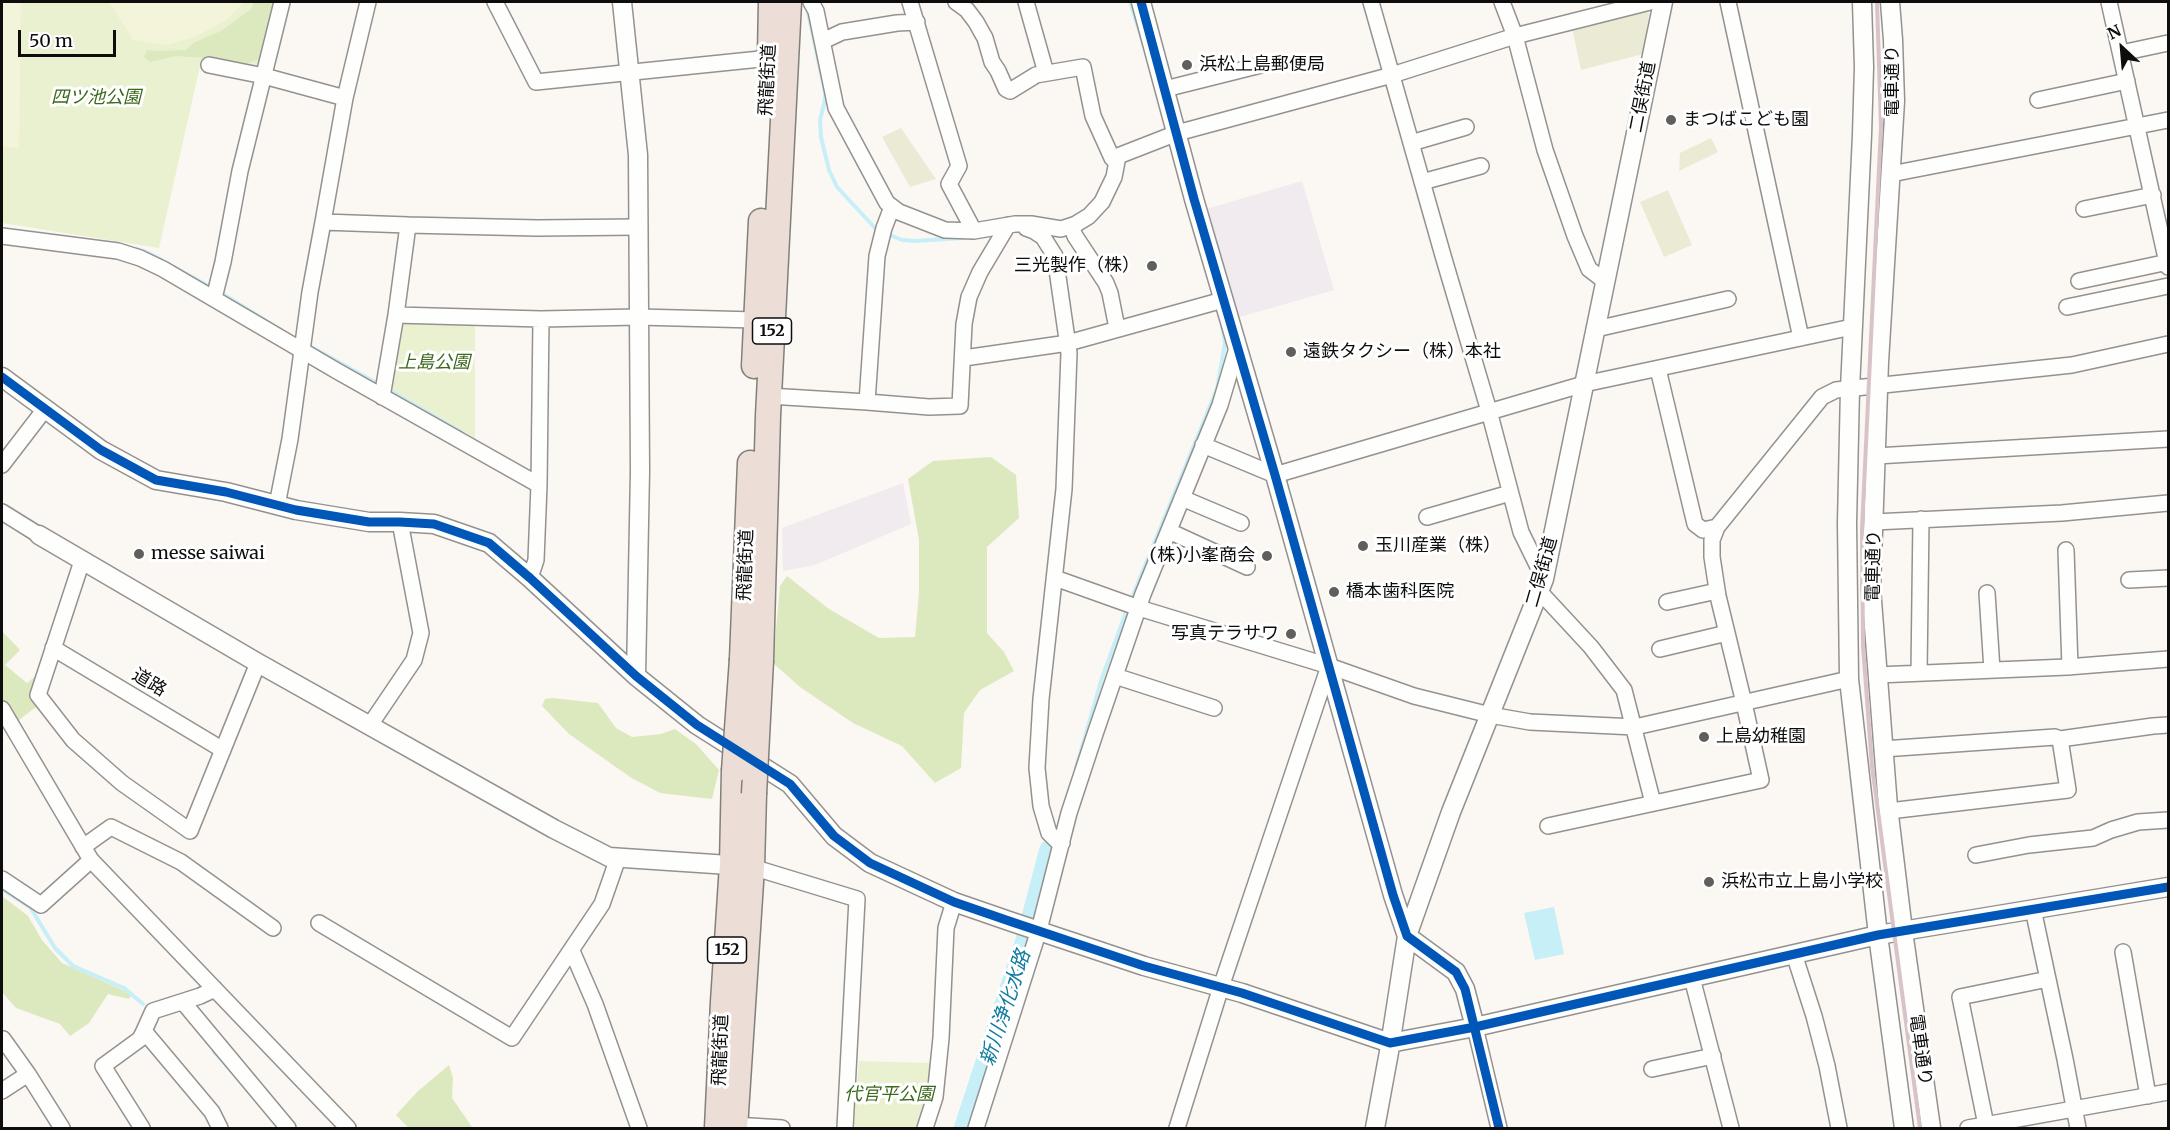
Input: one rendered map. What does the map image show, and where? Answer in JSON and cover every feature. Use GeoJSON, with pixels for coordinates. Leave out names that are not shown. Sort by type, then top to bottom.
{"type":"FeatureCollection","features":[{"type":"Feature","properties":{"kind":"highway","name":"飛龍街道"},"geometry":{"type":"LineString","coordinates":[[729,1127],[742,866],[754,794],[752,660],[756,320],[771,2]]}},
{"type":"Feature","properties":{"kind":"highway","name":"飛龍街道"},"geometry":{"type":"LineString","coordinates":[[742,866],[734,771],[752,660],[769,396],[789,2]]}},
{"type":"Feature","properties":{"kind":"street"},"geometry":{"type":"LineString","coordinates":[[215,292],[240,171],[282,2]]}},
{"type":"Feature","properties":{"kind":"street"},"geometry":{"type":"LineString","coordinates":[[277,505],[290,439],[302,344],[345,98],[368,2]]}},
{"type":"Feature","properties":{"kind":"street"},"geometry":{"type":"LineString","coordinates":[[495,2],[536,82],[770,58]]}},
{"type":"Feature","properties":{"kind":"street"},"geometry":{"type":"LineString","coordinates":[[622,2],[638,155],[640,471],[636,676]]}},
{"type":"Feature","properties":{"kind":"street"},"geometry":{"type":"LineString","coordinates":[[811,2],[816,12],[823,41],[836,108],[886,203],[913,219],[945,230],[974,231],[1031,224],[1061,229],[1071,226],[1089,216],[1102,201],[1114,177],[1118,156],[1171,134],[1392,75],[1515,36],[1650,2]]}},
{"type":"Feature","properties":{"kind":"street"},"geometry":{"type":"LineString","coordinates":[[910,2],[959,166],[949,184],[974,231]]}},
{"type":"Feature","properties":{"kind":"street"},"geometry":{"type":"LineString","coordinates":[[956,2],[967,10],[976,22],[1006,89],[1010,91],[1030,77],[1083,67],[1093,116],[1116,162]]}},
{"type":"Feature","properties":{"kind":"street"},"geometry":{"type":"LineString","coordinates":[[1026,2],[1046,73]]}},
{"type":"Feature","properties":{"kind":"street"},"geometry":{"type":"LineString","coordinates":[[1141,2],[1165,89],[1171,134],[1218,301],[1237,348],[1275,475],[1390,884],[1407,936],[1456,972],[1465,989],[1476,1027],[1498,1128]]}},
{"type":"Feature","properties":{"kind":"street"},"geometry":{"type":"LineString","coordinates":[[1371,2],[1489,411],[1521,532],[1542,586],[1624,690],[1653,803]]}},
{"type":"Feature","properties":{"kind":"street"},"geometry":{"type":"LineString","coordinates":[[1502,2],[1515,36],[1545,150],[1571,225],[1590,269],[1606,282]]}},
{"type":"Feature","properties":{"kind":"street","name":"二俣街道"},"geometry":{"type":"LineString","coordinates":[[1375,1128],[1407,936],[1450,812],[1542,586],[1663,2]]}},
{"type":"Feature","properties":{"kind":"street"},"geometry":{"type":"LineString","coordinates":[[1728,2],[1801,338]]}},
{"type":"Feature","properties":{"kind":"street","name":"電車通り"},"geometry":{"type":"LineString","coordinates":[[1862,2],[1864,66],[1852,327],[1847,523],[1849,679],[1878,935],[1904,1128]]}},
{"type":"Feature","properties":{"kind":"street","name":"電車通り"},"geometry":{"type":"LineString","coordinates":[[1890,2],[1894,101],[1878,387],[1871,588],[1889,811],[1903,931],[1931,1128]]}},
{"type":"Feature","properties":{"kind":"street"},"geometry":{"type":"LineString","coordinates":[[2079,280],[2168,264],[2109,2]]}},
{"type":"Feature","properties":{"kind":"street"},"geometry":{"type":"LineString","coordinates":[[823,41],[842,32],[917,22]]}},
{"type":"Feature","properties":{"kind":"street"},"geometry":{"type":"LineString","coordinates":[[2121,53],[2169,43]]}},
{"type":"Feature","properties":{"kind":"street"},"geometry":{"type":"LineString","coordinates":[[1165,89],[1265,64]]}},
{"type":"Feature","properties":{"kind":"street"},"geometry":{"type":"LineString","coordinates":[[209,65],[264,76],[345,98]]}},
{"type":"Feature","properties":{"kind":"street"},"geometry":{"type":"LineString","coordinates":[[2038,100],[2127,81]]}},
{"type":"Feature","properties":{"kind":"street"},"geometry":{"type":"LineString","coordinates":[[1891,174],[2169,120]]}},
{"type":"Feature","properties":{"kind":"street"},"geometry":{"type":"LineString","coordinates":[[1411,143],[1466,127]]}},
{"type":"Feature","properties":{"kind":"street"},"geometry":{"type":"LineString","coordinates":[[1422,182],[1481,166]]}},
{"type":"Feature","properties":{"kind":"street"},"geometry":{"type":"LineString","coordinates":[[2084,209],[2153,195]]}},
{"type":"Feature","properties":{"kind":"street"},"geometry":{"type":"LineString","coordinates":[[867,402],[877,256],[882,232],[892,207]]}},
{"type":"Feature","properties":{"kind":"street"},"geometry":{"type":"LineString","coordinates":[[323,222],[537,228],[638,227]]}},
{"type":"Feature","properties":{"kind":"street"},"geometry":{"type":"LineString","coordinates":[[383,389],[408,225]]}},
{"type":"Feature","properties":{"kind":"street"},"geometry":{"type":"LineString","coordinates":[[769,396],[929,407],[960,406],[964,324],[969,297],[980,272],[1012,225]]}},
{"type":"Feature","properties":{"kind":"street"},"geometry":{"type":"LineString","coordinates":[[1012,225],[1034,231],[1043,237],[1054,256],[1069,353],[1064,489],[1041,699],[1037,768],[1041,806],[1056,839]]}},
{"type":"Feature","properties":{"kind":"street"},"geometry":{"type":"LineString","coordinates":[[1071,226],[1075,236],[1106,283],[1117,328]]}},
{"type":"Feature","properties":{"kind":"street"},"geometry":{"type":"LineString","coordinates":[[2,236],[118,251],[140,258],[215,292],[383,389],[539,485]]}},
{"type":"Feature","properties":{"kind":"street"},"geometry":{"type":"LineString","coordinates":[[2067,308],[2169,286]]}},
{"type":"Feature","properties":{"kind":"street"},"geometry":{"type":"LineString","coordinates":[[1596,329],[1728,299]]}},
{"type":"Feature","properties":{"kind":"street"},"geometry":{"type":"LineString","coordinates":[[964,358],[1068,342],[1218,301]]}},
{"type":"Feature","properties":{"kind":"street"},"geometry":{"type":"LineString","coordinates":[[396,315],[541,319],[638,317],[756,320]]}},
{"type":"Feature","properties":{"kind":"street"},"geometry":{"type":"LineString","coordinates":[[530,578],[536,560],[541,319]]}},
{"type":"Feature","properties":{"kind":"street"},"geometry":{"type":"LineString","coordinates":[[1203,445],[1275,475],[1584,384],[1852,327]]}},
{"type":"Feature","properties":{"kind":"street"},"geometry":{"type":"LineString","coordinates":[[1548,826],[1761,780],[1718,591],[1712,557],[1712,540],[1717,527],[1822,397],[1836,390],[2072,366],[2169,344]]}},
{"type":"Feature","properties":{"kind":"street"},"geometry":{"type":"LineString","coordinates":[[976,1128],[1056,839],[1080,779],[1115,676],[1133,606],[1169,531],[1229,376],[1237,348]]}},
{"type":"Feature","properties":{"kind":"street"},"geometry":{"type":"LineString","coordinates":[[1658,369],[1695,524],[1703,530],[1717,527]]}},
{"type":"Feature","properties":{"kind":"street"},"geometry":{"type":"LineString","coordinates":[[2,377],[101,450],[156,480],[369,522],[434,524],[489,543],[636,676],[697,724],[790,784],[834,836],[870,863],[954,902],[1144,966],[1221,987],[1390,1043],[1476,1027],[1878,935],[2169,887]]}},
{"type":"Feature","properties":{"kind":"street"},"geometry":{"type":"LineString","coordinates":[[2,465],[45,409]]}},
{"type":"Feature","properties":{"kind":"street"},"geometry":{"type":"LineString","coordinates":[[1876,456],[2169,439]]}},
{"type":"Feature","properties":{"kind":"street"},"geometry":{"type":"LineString","coordinates":[[1427,517],[1510,494]]}},
{"type":"Feature","properties":{"kind":"street"},"geometry":{"type":"LineString","coordinates":[[1182,498],[1241,523]]}},
{"type":"Feature","properties":{"kind":"street"},"geometry":{"type":"LineString","coordinates":[[1874,522],[2062,513],[2169,503]]}},
{"type":"Feature","properties":{"kind":"street"},"geometry":{"type":"LineString","coordinates":[[2,512],[81,561],[258,663],[554,829],[609,857],[742,866],[856,899],[845,1128]]}},
{"type":"Feature","properties":{"kind":"street"},"geometry":{"type":"LineString","coordinates":[[1919,673],[1921,519]]}},
{"type":"Feature","properties":{"kind":"street"},"geometry":{"type":"LineString","coordinates":[[370,725],[414,660],[421,633],[400,522]]}},
{"type":"Feature","properties":{"kind":"street"},"geometry":{"type":"LineString","coordinates":[[1169,531],[1247,567]]}},
{"type":"Feature","properties":{"kind":"street"},"geometry":{"type":"LineString","coordinates":[[2066,550],[2070,667]]}},
{"type":"Feature","properties":{"kind":"street"},"geometry":{"type":"LineString","coordinates":[[81,561],[38,695],[72,740],[122,783],[190,831],[258,663]]}},
{"type":"Feature","properties":{"kind":"street"},"geometry":{"type":"LineString","coordinates":[[1055,578],[1133,606],[1329,666],[1414,696],[1490,715],[1530,722],[1635,727],[1849,679]]}},
{"type":"Feature","properties":{"kind":"street"},"geometry":{"type":"LineString","coordinates":[[2129,580],[2169,578]]}},
{"type":"Feature","properties":{"kind":"street"},"geometry":{"type":"LineString","coordinates":[[1667,602],[1718,591]]}},
{"type":"Feature","properties":{"kind":"street"},"geometry":{"type":"LineString","coordinates":[[1987,593],[1992,670]]}},
{"type":"Feature","properties":{"kind":"street"},"geometry":{"type":"LineString","coordinates":[[1660,649],[1727,633]]}},
{"type":"Feature","properties":{"kind":"street","name":"道路"},"geometry":{"type":"LineString","coordinates":[[53,648],[223,750]]}},
{"type":"Feature","properties":{"kind":"street"},"geometry":{"type":"LineString","coordinates":[[1877,675],[2070,667],[2169,659]]}},
{"type":"Feature","properties":{"kind":"street"},"geometry":{"type":"LineString","coordinates":[[1177,1128],[1221,987],[1329,666]]}},
{"type":"Feature","properties":{"kind":"street"},"geometry":{"type":"LineString","coordinates":[[1115,676],[1214,708]]}},
{"type":"Feature","properties":{"kind":"street"},"geometry":{"type":"LineString","coordinates":[[2,709],[87,854],[348,1128]]}},
{"type":"Feature","properties":{"kind":"street"},"geometry":{"type":"LineString","coordinates":[[1883,749],[2055,737],[2060,740],[2169,725]]}},
{"type":"Feature","properties":{"kind":"street"},"geometry":{"type":"LineString","coordinates":[[1889,811],[2068,790],[2060,740]]}},
{"type":"Feature","properties":{"kind":"street"},"geometry":{"type":"LineString","coordinates":[[1976,855],[2029,845],[2093,838],[2138,822],[2169,820]]}},
{"type":"Feature","properties":{"kind":"street"},"geometry":{"type":"LineString","coordinates":[[2,879],[41,905],[111,827],[180,862],[273,928]]}},
{"type":"Feature","properties":{"kind":"street"},"geometry":{"type":"LineString","coordinates":[[319,923],[512,1038],[602,903],[618,858]]}},
{"type":"Feature","properties":{"kind":"street"},"geometry":{"type":"LineString","coordinates":[[925,1128],[935,1097],[941,1038],[946,928],[954,902]]}},
{"type":"Feature","properties":{"kind":"street"},"geometry":{"type":"LineString","coordinates":[[2033,909],[2078,1128]]}},
{"type":"Feature","properties":{"kind":"street"},"geometry":{"type":"LineString","coordinates":[[572,951],[595,1004],[639,1128]]}},
{"type":"Feature","properties":{"kind":"street"},"geometry":{"type":"LineString","coordinates":[[2123,952],[2148,1096]]}},
{"type":"Feature","properties":{"kind":"street"},"geometry":{"type":"LineString","coordinates":[[1794,954],[1817,1026],[1839,1128]]}},
{"type":"Feature","properties":{"kind":"street"},"geometry":{"type":"LineString","coordinates":[[1692,978],[1731,1128]]}},
{"type":"Feature","properties":{"kind":"street"},"geometry":{"type":"LineString","coordinates":[[1986,1125],[1960,997],[2048,979]]}},
{"type":"Feature","properties":{"kind":"street"},"geometry":{"type":"LineString","coordinates":[[142,1128],[103,1066],[140,1039],[153,1011],[215,989]]}},
{"type":"Feature","properties":{"kind":"street"},"geometry":{"type":"LineString","coordinates":[[183,1002],[288,1128]]}},
{"type":"Feature","properties":{"kind":"street"},"geometry":{"type":"LineString","coordinates":[[144,1031],[212,1112],[220,1128]]}},
{"type":"Feature","properties":{"kind":"street"},"geometry":{"type":"LineString","coordinates":[[3,1039],[62,1128]]}},
{"type":"Feature","properties":{"kind":"street"},"geometry":{"type":"LineString","coordinates":[[1652,1069],[1713,1056]]}},
{"type":"Feature","properties":{"kind":"street"},"geometry":{"type":"LineString","coordinates":[[2,1091],[28,1074]]}},
{"type":"Feature","properties":{"kind":"street"},"geometry":{"type":"LineString","coordinates":[[1968,1128],[2169,1092]]}},
{"type":"Feature","properties":{"kind":"street"},"geometry":{"type":"LineString","coordinates":[[729,1127],[782,1128]]}},
{"type":"Feature","properties":{"kind":"shaded area"},"geometry":{"type":"Polygon","coordinates":[[[1302,181],[1334,290],[1236,318],[1206,209],[1302,181]]]}},
{"type":"Feature","properties":{"kind":"shaded area"},"geometry":{"type":"Polygon","coordinates":[[[903,483],[911,524],[815,565],[783,571],[782,528],[903,483]]]}},
{"type":"Feature","properties":{"kind":"green space","name":"四ツ池公園"},"geometry":{"type":"Polygon","coordinates":[[[2,2],[269,2],[256,78],[200,66],[159,248],[2,223],[2,2]]]}},
{"type":"Feature","properties":{"kind":"green space"},"geometry":{"type":"Polygon","coordinates":[[[2,2],[21,2],[19,148],[2,147],[2,2]]]}},
{"type":"Feature","properties":{"kind":"green space"},"geometry":{"type":"Polygon","coordinates":[[[109,2],[244,2],[227,20],[195,37],[166,45],[133,40],[109,2]]]}},
{"type":"Feature","properties":{"kind":"green space"},"geometry":{"type":"Polygon","coordinates":[[[254,2],[274,2],[263,58],[243,65],[205,58],[176,56],[150,62],[144,57],[147,50],[186,50],[193,43],[221,31],[251,9],[254,2]]]}},
{"type":"Feature","properties":{"kind":"green space"},"geometry":{"type":"Polygon","coordinates":[[[1640,9],[1649,13],[1643,54],[1581,70],[1572,28],[1640,9]]]}},
{"type":"Feature","properties":{"kind":"green space"},"geometry":{"type":"Polygon","coordinates":[[[901,128],[936,179],[910,187],[882,137],[901,128]]]}},
{"type":"Feature","properties":{"kind":"green space"},"geometry":{"type":"Polygon","coordinates":[[[1711,138],[1718,152],[1679,171],[1680,153],[1711,138]]]}},
{"type":"Feature","properties":{"kind":"green space"},"geometry":{"type":"Polygon","coordinates":[[[1668,190],[1692,245],[1664,257],[1640,202],[1668,190]]]}},
{"type":"Feature","properties":{"kind":"green space","name":"上島公園"},"geometry":{"type":"Polygon","coordinates":[[[405,320],[475,322],[475,438],[390,394],[398,324],[405,320]]]}},
{"type":"Feature","properties":{"kind":"green space"},"geometry":{"type":"Polygon","coordinates":[[[991,457],[1016,475],[1019,518],[987,547],[987,633],[1004,652],[1014,671],[980,690],[964,713],[961,768],[935,783],[902,746],[853,723],[800,687],[773,663],[780,586],[787,576],[829,609],[879,638],[915,637],[919,593],[919,540],[908,479],[933,461],[991,457]]]}},
{"type":"Feature","properties":{"kind":"green space"},"geometry":{"type":"Polygon","coordinates":[[[2,631],[20,650],[5,665],[27,683],[38,674],[31,693],[40,704],[7,729],[2,721],[2,631]]]}},
{"type":"Feature","properties":{"kind":"green space"},"geometry":{"type":"Polygon","coordinates":[[[545,699],[598,703],[616,728],[632,737],[661,734],[675,729],[696,744],[719,770],[712,799],[660,793],[630,777],[569,734],[542,706],[545,699]]]}},
{"type":"Feature","properties":{"kind":"green space"},"geometry":{"type":"Polygon","coordinates":[[[2,896],[28,916],[42,940],[62,963],[132,994],[129,999],[108,994],[89,1023],[70,1036],[60,1024],[16,1008],[2,992],[2,896]]]}},
{"type":"Feature","properties":{"kind":"green space","name":"代官平公園"},"geometry":{"type":"Polygon","coordinates":[[[859,1061],[932,1063],[929,1093],[915,1128],[856,1128],[853,1123],[859,1061]]]}},
{"type":"Feature","properties":{"kind":"green space"},"geometry":{"type":"Polygon","coordinates":[[[449,1065],[453,1078],[452,1098],[472,1127],[476,1128],[409,1128],[396,1115],[417,1092],[449,1065]]]}},
{"type":"Feature","properties":{"kind":"water"},"geometry":{"type":"Polygon","coordinates":[[[1554,907],[1564,954],[1535,960],[1524,913],[1554,907]]]}},
{"type":"Feature","properties":{"kind":"waterway"},"geometry":{"type":"LineString","coordinates":[[1130,2],[1145,49]]}},
{"type":"Feature","properties":{"kind":"waterway"},"geometry":{"type":"LineString","coordinates":[[808,12],[825,92],[820,120],[821,137],[829,170],[837,187],[875,228],[881,231]]}},
{"type":"Feature","properties":{"kind":"waterway"},"geometry":{"type":"LineString","coordinates":[[887,234],[902,240],[915,241],[962,238]]}},
{"type":"Feature","properties":{"kind":"waterway"},"geometry":{"type":"LineString","coordinates":[[136,249],[162,260]]}},
{"type":"Feature","properties":{"kind":"waterway"},"geometry":{"type":"LineString","coordinates":[[174,267],[212,288]]}},
{"type":"Feature","properties":{"kind":"waterway"},"geometry":{"type":"LineString","coordinates":[[221,293],[281,330]]}},
{"type":"Feature","properties":{"kind":"waterway"},"geometry":{"type":"LineString","coordinates":[[1131,600],[1217,389],[1225,343],[1222,325]]}},
{"type":"Feature","properties":{"kind":"waterway"},"geometry":{"type":"LineString","coordinates":[[306,344],[380,385]]}},
{"type":"Feature","properties":{"kind":"waterway"},"geometry":{"type":"LineString","coordinates":[[387,389],[461,432]]}},
{"type":"Feature","properties":{"kind":"waterway"},"geometry":{"type":"LineString","coordinates":[[1076,768],[1102,678],[1128,607]]}},
{"type":"Feature","properties":{"kind":"waterway"},"geometry":{"type":"LineString","coordinates":[[1044,836],[1051,851]]}},
{"type":"Feature","properties":{"kind":"waterway","name":"新川浄化水路"},"geometry":{"type":"LineString","coordinates":[[966,1128],[1027,942],[1051,851]]}},
{"type":"Feature","properties":{"kind":"waterway"},"geometry":{"type":"LineString","coordinates":[[2,889],[30,907],[55,948],[73,966],[124,988],[143,1004]]}},
{"type":"Feature","properties":{"kind":"waterway"},"geometry":{"type":"LineString","coordinates":[[214,1052],[230,1069]]}},
{"type":"Feature","properties":{"kind":"railway"},"geometry":{"type":"LineString","coordinates":[[1877,2],[1881,126],[1862,529],[1863,646],[1872,766],[1920,1128]]}},
{"type":"Feature","properties":{"kind":"cycle path"},"geometry":{"type":"LineString","coordinates":[[1141,2],[1194,199],[1275,475],[1393,895],[1407,936],[1456,972],[1465,989],[1499,1128]]}},
{"type":"Feature","properties":{"kind":"cycle path"},"geometry":{"type":"LineString","coordinates":[[2,377],[101,450],[156,480],[226,492],[296,510],[369,522],[434,524],[489,543],[636,676],[697,725],[790,784],[834,836],[870,863],[954,902],[1144,966],[1242,993],[1390,1043],[1475,1027],[1878,935],[2168,887]]}},
{"type":"Feature","properties":{"kind":"place","name":"浜松上島郵便局"},"geometry":{"type":"Point","coordinates":[1187,65]}},
{"type":"Feature","properties":{"kind":"place","name":"まつばこども園"},"geometry":{"type":"Point","coordinates":[1671,120]}},
{"type":"Feature","properties":{"kind":"place","name":"三光製作（株）"},"geometry":{"type":"Point","coordinates":[1152,266]}},
{"type":"Feature","properties":{"kind":"place","name":"遠鉄タクシー（株）本社"},"geometry":{"type":"Point","coordinates":[1291,352]}},
{"type":"Feature","properties":{"kind":"place","name":"玉川産業（株）"},"geometry":{"type":"Point","coordinates":[1363,546]}},
{"type":"Feature","properties":{"kind":"place","name":"messe saiwai"},"geometry":{"type":"Point","coordinates":[139,554]}},
{"type":"Feature","properties":{"kind":"place","name":"(株)小峯商会"},"geometry":{"type":"Point","coordinates":[1267,556]}},
{"type":"Feature","properties":{"kind":"place","name":"橋本歯科医院"},"geometry":{"type":"Point","coordinates":[1334,592]}},
{"type":"Feature","properties":{"kind":"place","name":"写真テラサワ"},"geometry":{"type":"Point","coordinates":[1291,634]}},
{"type":"Feature","properties":{"kind":"place","name":"上島幼稚園"},"geometry":{"type":"Point","coordinates":[1704,737]}},
{"type":"Feature","properties":{"kind":"place","name":"浜松市立上島小学校"},"geometry":{"type":"Point","coordinates":[1709,882]}}]}
